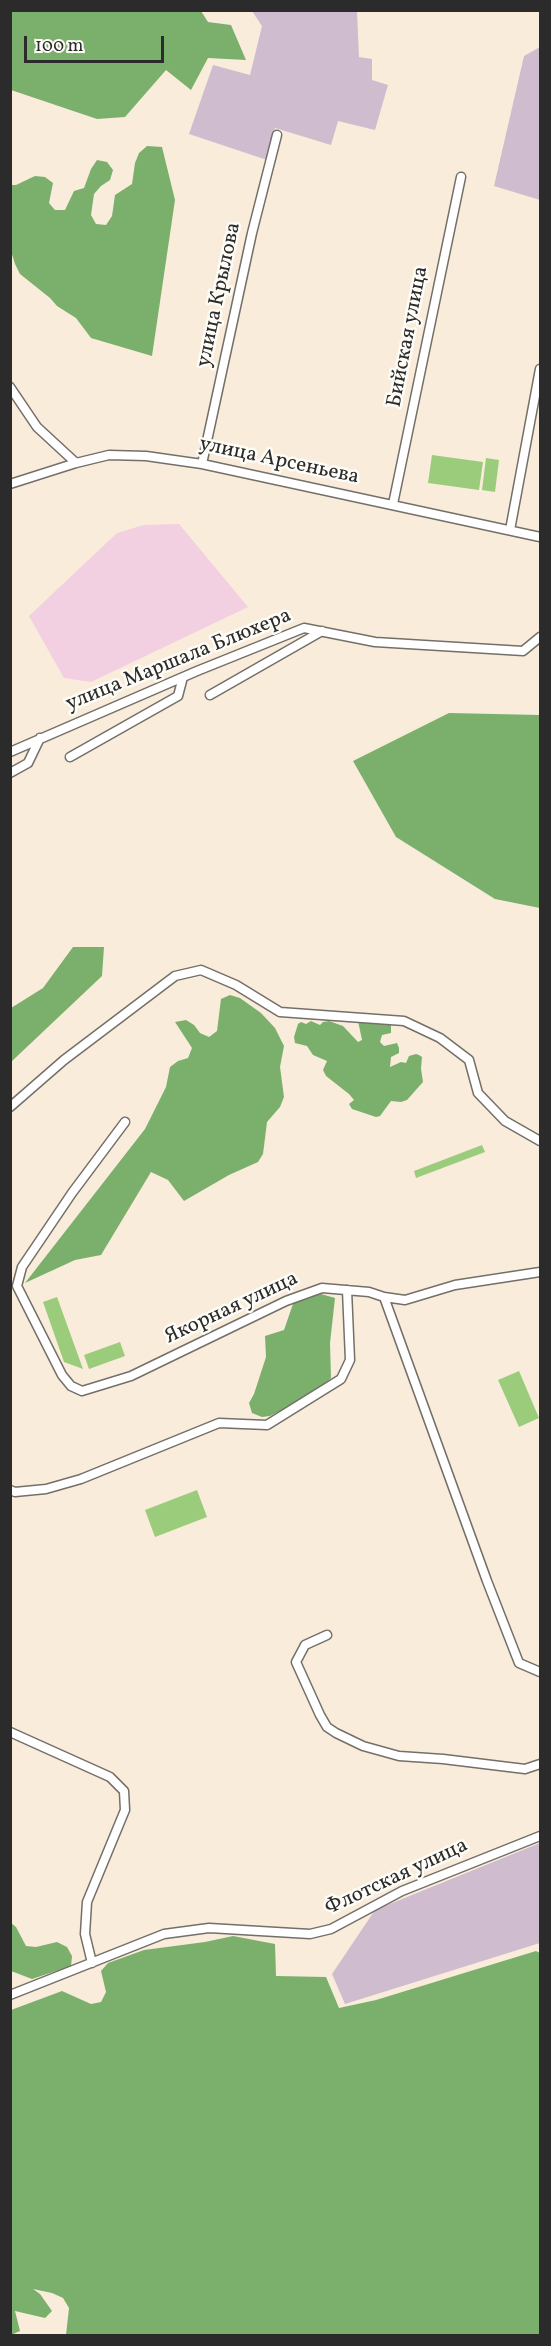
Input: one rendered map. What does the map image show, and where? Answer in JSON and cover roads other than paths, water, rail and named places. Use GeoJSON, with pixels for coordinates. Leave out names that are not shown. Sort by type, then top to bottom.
{"type":"FeatureCollection","features":[{"type":"Feature","properties":{"kind":"street","name":"улица Крылова"},"geometry":{"type":"LineString","coordinates":[[202,464],[252,233],[277,135]]}},
{"type":"Feature","properties":{"kind":"street","name":"Бийская улица"},"geometry":{"type":"LineString","coordinates":[[393,504],[461,177]]}},
{"type":"Feature","properties":{"kind":"street"},"geometry":{"type":"LineString","coordinates":[[510,530],[540,369]]}},
{"type":"Feature","properties":{"kind":"street"},"geometry":{"type":"LineString","coordinates":[[10,387],[37,427],[76,463]]}},
{"type":"Feature","properties":{"kind":"street","name":"улица Арсеньева"},"geometry":{"type":"LineString","coordinates":[[10,484],[76,463],[109,456],[146,456],[202,464],[540,537]]}},
{"type":"Feature","properties":{"kind":"street","name":"улица Маршала Блюхера"},"geometry":{"type":"LineString","coordinates":[[10,752],[183,677],[304,628],[375,642],[523,651],[540,637]]}},
{"type":"Feature","properties":{"kind":"street"},"geometry":{"type":"LineString","coordinates":[[210,695],[322,631]]}},
{"type":"Feature","properties":{"kind":"street"},"geometry":{"type":"LineString","coordinates":[[70,757],[178,696],[183,677]]}},
{"type":"Feature","properties":{"kind":"street"},"geometry":{"type":"LineString","coordinates":[[10,773],[28,763],[41,737]]}},
{"type":"Feature","properties":{"kind":"street"},"geometry":{"type":"LineString","coordinates":[[10,1107],[64,1060],[175,976],[201,969],[236,986],[280,1012],[404,1021],[440,1038],[469,1060],[478,1093],[505,1121],[540,1142]]}},
{"type":"Feature","properties":{"kind":"street","name":"Якорная улица"},"geometry":{"type":"LineString","coordinates":[[125,1122],[72,1193],[22,1267],[17,1286],[62,1375],[71,1386],[82,1391],[131,1376],[286,1301],[322,1288],[369,1292],[405,1300],[455,1285],[540,1272]]}},
{"type":"Feature","properties":{"kind":"street"},"geometry":{"type":"LineString","coordinates":[[10,1490],[15,1492],[46,1489],[81,1479],[219,1423],[267,1425],[341,1379],[350,1360],[347,1290]]}},
{"type":"Feature","properties":{"kind":"street"},"geometry":{"type":"LineString","coordinates":[[384,1297],[519,1663],[540,1672]]}},
{"type":"Feature","properties":{"kind":"street"},"geometry":{"type":"LineString","coordinates":[[327,1635],[304,1645],[296,1662],[320,1715],[327,1727],[336,1733],[363,1746],[399,1756],[525,1769],[540,1764]]}},
{"type":"Feature","properties":{"kind":"street"},"geometry":{"type":"LineString","coordinates":[[10,1732],[110,1778],[124,1791],[125,1810],[87,1902],[85,1934],[92,1963]]}},
{"type":"Feature","properties":{"kind":"street","name":"Флотская улица"},"geometry":{"type":"LineString","coordinates":[[10,1995],[164,1934],[218,1929],[310,1934],[331,1929],[402,1891],[540,1836]]}}]}
